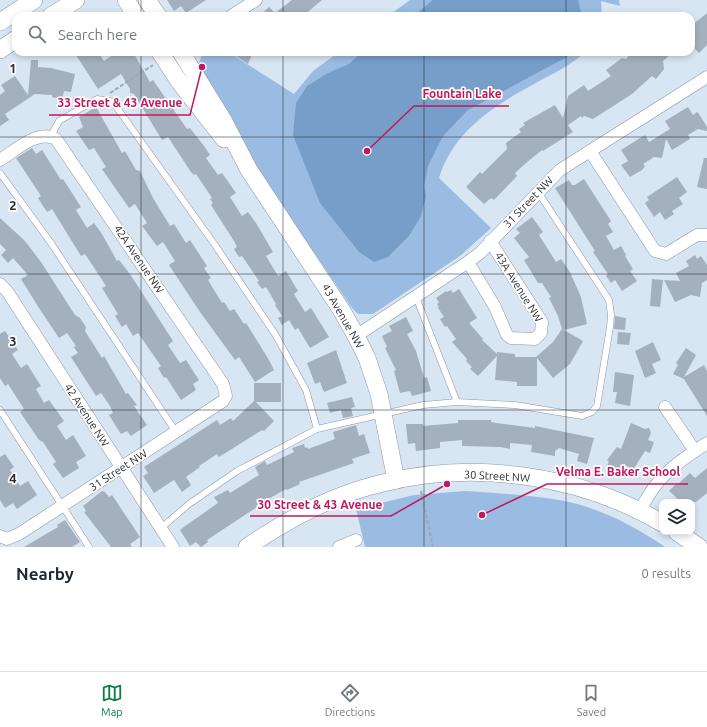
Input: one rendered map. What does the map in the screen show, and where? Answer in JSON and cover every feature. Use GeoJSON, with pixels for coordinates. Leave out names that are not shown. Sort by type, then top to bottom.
{"type":"FeatureCollection","features":[{"type":"Feature","properties":{"kind":"street"},"geometry":{"type":"LineString","coordinates":[[15,12],[34,0]]}},
{"type":"Feature","properties":{"kind":"street"},"geometry":{"type":"LineString","coordinates":[[57,12],[76,0]]}},
{"type":"Feature","properties":{"kind":"street"},"geometry":{"type":"LineString","coordinates":[[126,0],[134,12]]}},
{"type":"Feature","properties":{"kind":"street"},"geometry":{"type":"LineString","coordinates":[[148,0],[156,12]]}},
{"type":"Feature","properties":{"kind":"street"},"geometry":{"type":"LineString","coordinates":[[237,12],[256,0]]}},
{"type":"Feature","properties":{"kind":"street"},"geometry":{"type":"LineString","coordinates":[[0,22],[12,14]]}},
{"type":"Feature","properties":{"kind":"street"},"geometry":{"type":"LineString","coordinates":[[0,50],[12,42]]}},
{"type":"Feature","properties":{"kind":"street","name":"43 Avenue NW"},"geometry":{"type":"LineString","coordinates":[[183,56],[223,120],[249,170]]}},
{"type":"Feature","properties":{"kind":"street","name":"43 Avenue NW"},"geometry":{"type":"LineString","coordinates":[[163,57],[178,80],[249,170],[342,311],[356,336],[373,375],[384,413],[396,480]]}},
{"type":"Feature","properties":{"kind":"street","name":"31 Street NW"},"geometry":{"type":"LineString","coordinates":[[356,336],[468,262],[560,170],[707,77]]}},
{"type":"Feature","properties":{"kind":"street"},"geometry":{"type":"LineString","coordinates":[[0,160],[45,136]]}},
{"type":"Feature","properties":{"kind":"street","name":"42A Avenue NW"},"geometry":{"type":"LineString","coordinates":[[45,136],[56,139],[121,232],[223,384],[226,396]]}},
{"type":"Feature","properties":{"kind":"street"},"geometry":{"type":"LineString","coordinates":[[590,151],[655,251],[666,254],[696,235],[707,235]]}},
{"type":"Feature","properties":{"kind":"street","name":"43A Avenue NW"},"geometry":{"type":"LineString","coordinates":[[468,262],[495,307],[507,335],[511,338],[528,339],[539,336],[541,333],[542,322],[490,241]]}},
{"type":"Feature","properties":{"kind":"street","name":"42 Avenue NW"},"geometry":{"type":"LineString","coordinates":[[0,284],[7,291],[120,468],[173,547]]}},
{"type":"Feature","properties":{"kind":"street","name":"31 Street NW"},"geometry":{"type":"LineString","coordinates":[[4,537],[19,534],[223,401],[226,396]]}},
{"type":"Feature","properties":{"kind":"street"},"geometry":{"type":"LineString","coordinates":[[666,407],[695,451]]}},
{"type":"Feature","properties":{"kind":"street"},"geometry":{"type":"LineString","coordinates":[[659,521],[640,511],[651,488],[659,478],[707,443]]}},
{"type":"Feature","properties":{"kind":"street","name":"30 Street NW"},"geometry":{"type":"LineString","coordinates":[[246,547],[280,525],[338,497],[396,480],[432,475],[486,473],[540,478],[594,492],[640,511]]}},
{"type":"Feature","properties":{"kind":"street"},"geometry":{"type":"LineString","coordinates":[[681,535],[699,547]]}},
{"type":"Feature","properties":{"kind":"street"},"geometry":{"type":"LineString","coordinates":[[340,547],[356,540]]}},
{"type":"Feature","properties":{"kind":"lane"},"geometry":{"type":"LineString","coordinates":[[45,136],[60,121],[92,101],[102,98],[115,105],[215,245],[275,334],[306,390],[317,430]]}},
{"type":"Feature","properties":{"kind":"lane"},"geometry":{"type":"LineString","coordinates":[[0,172],[51,243],[176,432]]}},
{"type":"Feature","properties":{"kind":"lane"},"geometry":{"type":"LineString","coordinates":[[161,528],[189,504],[237,471],[317,430],[423,405],[456,402],[515,405],[582,416],[592,412],[598,406],[611,315],[609,300],[538,192]]}},
{"type":"Feature","properties":{"kind":"lane"},"geometry":{"type":"LineString","coordinates":[[416,297],[456,402]]}},
{"type":"Feature","properties":{"kind":"lane"},"geometry":{"type":"LineString","coordinates":[[0,410],[90,547]]}},
{"type":"Feature","properties":{"kind":"path"},"geometry":{"type":"LineString","coordinates":[[102,98],[163,57]]}},
{"type":"Feature","properties":{"kind":"path"},"geometry":{"type":"LineString","coordinates":[[421,491],[433,547]]}},
{"type":"Feature","properties":{"kind":"shaded area"},"geometry":{"type":"Polygon","coordinates":[[[410,0],[619,0],[620,6],[601,1],[602,12],[394,12],[410,0]]]}},
{"type":"Feature","properties":{"kind":"shaded area"},"geometry":{"type":"Polygon","coordinates":[[[433,0],[578,0],[581,12],[418,12],[433,0]]]}},
{"type":"Feature","properties":{"kind":"shaded area"},"geometry":{"type":"Polygon","coordinates":[[[202,56],[234,56],[294,94],[313,71],[334,56],[580,56],[567,66],[519,92],[490,111],[464,134],[445,162],[439,178],[491,228],[460,256],[373,314],[358,314],[352,308],[291,219],[252,158],[215,95],[199,63],[202,56]]]}},
{"type":"Feature","properties":{"kind":"shaded area"},"geometry":{"type":"Polygon","coordinates":[[[358,56],[567,57],[468,110],[443,136],[428,166],[424,186],[426,196],[421,216],[409,236],[388,257],[374,262],[359,252],[320,203],[293,135],[296,103],[307,86],[328,73],[349,64],[358,56]]]}},
{"type":"Feature","properties":{"kind":"shaded area"},"geometry":{"type":"Polygon","coordinates":[[[466,491],[538,497],[581,505],[624,523],[665,547],[365,547],[356,509],[414,495],[466,491]]]}},
{"type":"Feature","properties":{"kind":"building"},"geometry":{"type":"Polygon","coordinates":[[[167,0],[206,0],[188,12],[185,12],[181,6],[174,11],[167,0]]]}},
{"type":"Feature","properties":{"kind":"building"},"geometry":{"type":"Polygon","coordinates":[[[292,0],[322,0],[308,12],[276,12],[292,0]]]}},
{"type":"Feature","properties":{"kind":"building"},"geometry":{"type":"Polygon","coordinates":[[[269,7],[274,12],[263,12],[269,7]]]}},
{"type":"Feature","properties":{"kind":"building"},"geometry":{"type":"Polygon","coordinates":[[[707,13],[707,45],[699,53],[695,48],[695,23],[707,13]]]}},
{"type":"Feature","properties":{"kind":"building"},"geometry":{"type":"Polygon","coordinates":[[[77,56],[101,56],[104,61],[111,56],[135,56],[150,82],[153,80],[187,129],[190,128],[204,146],[210,155],[206,158],[218,175],[222,173],[236,193],[230,197],[242,216],[248,212],[256,223],[273,252],[266,256],[278,276],[286,271],[298,291],[294,294],[305,312],[311,308],[329,337],[310,348],[298,328],[295,330],[289,320],[282,325],[278,318],[282,316],[266,287],[262,289],[257,282],[259,281],[242,256],[239,257],[234,249],[237,247],[234,241],[211,205],[213,203],[210,199],[212,198],[196,174],[194,175],[191,172],[168,137],[162,140],[134,94],[130,93],[130,89],[121,74],[98,89],[77,56]]]}},
{"type":"Feature","properties":{"kind":"building"},"geometry":{"type":"Polygon","coordinates":[[[236,56],[251,56],[248,64],[236,56]]]}},
{"type":"Feature","properties":{"kind":"building"},"geometry":{"type":"Polygon","coordinates":[[[629,56],[669,56],[663,61],[664,69],[656,79],[652,76],[632,94],[593,119],[584,116],[582,118],[581,116],[568,125],[573,132],[543,151],[542,150],[526,163],[515,173],[517,176],[494,200],[491,198],[484,204],[466,187],[480,172],[482,174],[507,149],[506,143],[521,132],[519,129],[525,125],[523,123],[555,105],[563,118],[568,96],[584,85],[588,91],[611,76],[606,70],[622,58],[626,59],[629,56]]]}},
{"type":"Feature","properties":{"kind":"building"},"geometry":{"type":"Polygon","coordinates":[[[31,60],[38,60],[38,67],[51,68],[75,74],[71,92],[64,91],[62,100],[52,97],[52,95],[35,94],[5,114],[9,120],[0,126],[0,95],[5,91],[1,85],[15,76],[28,95],[31,60]]]}},
{"type":"Feature","properties":{"kind":"building"},"geometry":{"type":"Polygon","coordinates":[[[96,107],[122,153],[125,151],[136,170],[140,171],[153,198],[170,226],[174,224],[186,243],[190,240],[207,266],[204,268],[211,278],[208,280],[222,303],[224,302],[230,311],[234,309],[244,324],[246,323],[269,360],[274,370],[255,382],[239,357],[235,360],[200,312],[169,265],[175,261],[163,242],[157,246],[142,226],[147,223],[135,204],[129,208],[102,169],[106,167],[94,148],[89,150],[76,131],[83,127],[79,117],[96,107]]]}},
{"type":"Feature","properties":{"kind":"building"},"geometry":{"type":"Polygon","coordinates":[[[688,107],[693,115],[697,112],[699,114],[707,127],[707,131],[698,129],[688,135],[690,139],[672,150],[666,139],[662,158],[654,157],[643,164],[645,166],[642,170],[630,177],[621,165],[628,161],[621,150],[645,135],[649,142],[670,129],[665,121],[688,107]]]}},
{"type":"Feature","properties":{"kind":"building"},"geometry":{"type":"Polygon","coordinates":[[[32,148],[36,154],[42,150],[61,180],[63,179],[81,207],[76,210],[87,228],[94,223],[117,261],[119,260],[130,274],[173,341],[168,345],[180,363],[186,360],[199,380],[193,384],[196,390],[181,400],[166,377],[164,378],[158,368],[161,366],[138,333],[133,336],[126,324],[122,327],[115,316],[118,314],[102,288],[106,286],[85,254],[81,256],[52,209],[47,212],[38,198],[41,196],[16,158],[32,148]]]}},
{"type":"Feature","properties":{"kind":"building"},"geometry":{"type":"Polygon","coordinates":[[[704,158],[707,158],[707,189],[697,187],[704,158]]]}},
{"type":"Feature","properties":{"kind":"building"},"geometry":{"type":"Polygon","coordinates":[[[677,177],[687,192],[679,198],[683,204],[672,211],[674,214],[665,220],[660,212],[654,217],[645,203],[649,200],[647,197],[677,177]]]}},
{"type":"Feature","properties":{"kind":"building"},"geometry":{"type":"Polygon","coordinates":[[[584,179],[611,221],[608,224],[613,232],[606,236],[614,250],[621,246],[633,269],[630,271],[637,281],[622,291],[615,280],[611,283],[606,276],[608,274],[593,252],[595,251],[555,188],[569,180],[572,185],[575,185],[584,179]]]}},
{"type":"Feature","properties":{"kind":"building"},"geometry":{"type":"Polygon","coordinates":[[[532,217],[543,232],[539,235],[556,262],[561,259],[570,272],[581,297],[587,324],[564,330],[583,341],[570,364],[553,378],[537,358],[537,386],[517,386],[517,382],[495,380],[497,356],[478,376],[470,369],[472,367],[466,361],[467,359],[452,342],[456,339],[440,319],[444,317],[438,308],[439,307],[437,304],[439,302],[436,298],[446,291],[451,290],[453,293],[459,289],[477,318],[469,323],[483,339],[482,340],[497,354],[497,352],[515,354],[515,357],[536,357],[553,342],[562,329],[558,316],[549,298],[551,297],[542,283],[538,283],[524,260],[529,257],[514,238],[520,233],[516,229],[532,217]]]}},
{"type":"Feature","properties":{"kind":"building"},"geometry":{"type":"Polygon","coordinates":[[[0,218],[25,241],[41,262],[75,315],[80,318],[86,327],[85,331],[102,358],[104,356],[126,394],[128,393],[137,405],[134,406],[147,425],[131,436],[127,431],[121,434],[109,415],[113,413],[110,406],[101,393],[96,396],[71,357],[78,353],[74,347],[76,346],[67,333],[59,338],[39,308],[21,279],[28,275],[13,258],[8,263],[1,255],[6,250],[0,244],[0,218]]]}},
{"type":"Feature","properties":{"kind":"building"},"geometry":{"type":"Polygon","coordinates":[[[695,255],[697,259],[701,256],[707,265],[707,280],[702,283],[700,297],[691,295],[675,302],[664,280],[680,281],[676,273],[689,266],[686,261],[695,255]]]}},
{"type":"Feature","properties":{"kind":"building"},"geometry":{"type":"Polygon","coordinates":[[[652,279],[663,280],[660,307],[650,306],[652,279]]]}},
{"type":"Feature","properties":{"kind":"building"},"geometry":{"type":"Polygon","coordinates":[[[615,316],[626,318],[625,330],[614,329],[615,316]]]}},
{"type":"Feature","properties":{"kind":"building"},"geometry":{"type":"Polygon","coordinates":[[[406,317],[413,331],[407,334],[416,351],[424,378],[427,377],[431,391],[412,396],[410,391],[400,393],[394,371],[396,370],[385,348],[387,347],[382,336],[392,331],[389,326],[406,317]]]}},
{"type":"Feature","properties":{"kind":"building"},"geometry":{"type":"Polygon","coordinates":[[[5,331],[18,350],[12,354],[21,368],[27,364],[41,386],[36,389],[44,403],[49,400],[64,421],[57,426],[66,440],[73,435],[86,456],[76,462],[79,468],[63,478],[53,464],[56,462],[43,442],[39,440],[20,412],[24,409],[8,384],[5,386],[0,378],[0,334],[5,331]]]}},
{"type":"Feature","properties":{"kind":"building"},"geometry":{"type":"Polygon","coordinates":[[[618,332],[631,333],[629,345],[617,344],[618,332]]]}},
{"type":"Feature","properties":{"kind":"building"},"geometry":{"type":"Polygon","coordinates":[[[653,342],[661,360],[652,364],[656,373],[645,378],[635,351],[653,342]]]}},
{"type":"Feature","properties":{"kind":"building"},"geometry":{"type":"Polygon","coordinates":[[[686,348],[696,355],[684,377],[704,365],[707,371],[707,416],[684,379],[673,374],[678,365],[676,363],[686,348]]]}},
{"type":"Feature","properties":{"kind":"building"},"geometry":{"type":"Polygon","coordinates":[[[336,350],[347,383],[324,392],[320,382],[315,384],[307,363],[336,350]]]}},
{"type":"Feature","properties":{"kind":"building"},"geometry":{"type":"Polygon","coordinates":[[[615,372],[634,375],[630,406],[615,403],[617,392],[613,392],[615,372]]]}},
{"type":"Feature","properties":{"kind":"building"},"geometry":{"type":"Polygon","coordinates":[[[254,383],[281,383],[281,402],[256,402],[274,421],[264,431],[262,430],[219,457],[217,454],[199,466],[200,467],[186,477],[191,485],[182,492],[174,480],[154,493],[143,476],[148,473],[144,467],[217,420],[220,425],[231,418],[233,421],[254,401],[254,383]]]}},
{"type":"Feature","properties":{"kind":"building"},"geometry":{"type":"Polygon","coordinates":[[[352,397],[355,407],[351,408],[353,416],[343,418],[341,410],[330,413],[327,403],[352,397]]]}},
{"type":"Feature","properties":{"kind":"building"},"geometry":{"type":"Polygon","coordinates":[[[458,420],[491,420],[491,422],[496,423],[535,428],[535,426],[594,438],[587,464],[577,461],[579,454],[559,448],[555,451],[555,456],[531,452],[532,445],[510,443],[510,449],[500,447],[462,446],[462,440],[440,442],[440,448],[416,451],[415,443],[408,444],[406,424],[423,424],[423,426],[458,423],[458,420]]]}},
{"type":"Feature","properties":{"kind":"building"},"geometry":{"type":"Polygon","coordinates":[[[631,423],[645,429],[649,428],[651,433],[648,440],[654,442],[650,453],[645,451],[633,470],[625,465],[619,473],[607,465],[609,462],[607,460],[617,447],[621,449],[631,423]]]}},
{"type":"Feature","properties":{"kind":"building"},"geometry":{"type":"Polygon","coordinates":[[[356,425],[359,436],[364,434],[370,453],[352,459],[354,463],[299,482],[300,484],[287,490],[286,489],[256,506],[257,507],[207,540],[208,542],[201,547],[196,542],[190,546],[180,530],[218,503],[214,497],[228,490],[230,493],[259,475],[255,467],[265,461],[267,465],[294,452],[292,448],[304,444],[305,448],[307,447],[308,449],[335,439],[333,432],[356,425]]]}},
{"type":"Feature","properties":{"kind":"building"},"geometry":{"type":"Polygon","coordinates":[[[5,454],[14,467],[10,470],[20,486],[28,481],[37,495],[17,509],[13,503],[5,508],[0,500],[0,457],[5,454]]]}},
{"type":"Feature","properties":{"kind":"building"},"geometry":{"type":"Polygon","coordinates":[[[707,468],[707,493],[696,502],[695,499],[676,499],[677,498],[669,491],[690,473],[695,478],[707,468]]]}},
{"type":"Feature","properties":{"kind":"building"},"geometry":{"type":"Polygon","coordinates":[[[102,491],[109,497],[112,495],[140,537],[130,544],[132,547],[111,547],[84,512],[86,511],[83,506],[102,491]]]}},
{"type":"Feature","properties":{"kind":"building"},"geometry":{"type":"Polygon","coordinates":[[[65,520],[80,542],[72,547],[24,547],[58,527],[57,525],[65,520]]]}},
{"type":"Feature","properties":{"kind":"place","name":"33 Street & 43 Avenue"},"geometry":{"type":"Point","coordinates":[202,67]}},
{"type":"Feature","properties":{"kind":"place","name":"Fountain Lake"},"geometry":{"type":"Point","coordinates":[367,151]}},
{"type":"Feature","properties":{"kind":"place","name":"30 Street & 43 Avenue"},"geometry":{"type":"Point","coordinates":[447,484]}},
{"type":"Feature","properties":{"kind":"place","name":"Velma E. Baker School"},"geometry":{"type":"Point","coordinates":[482,515]}}]}
